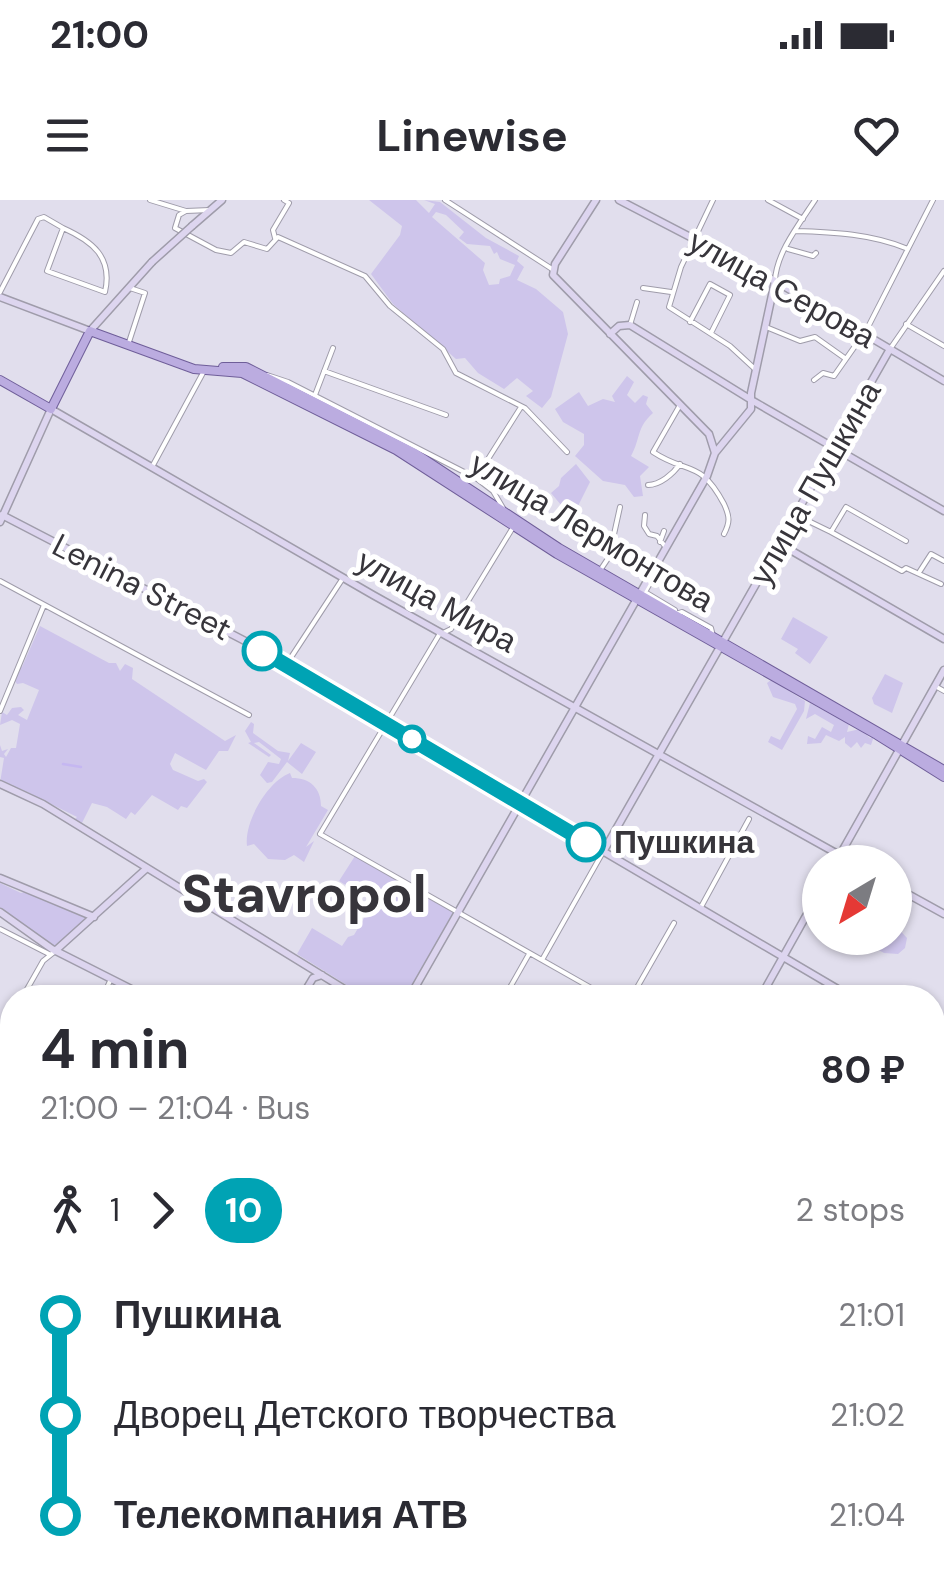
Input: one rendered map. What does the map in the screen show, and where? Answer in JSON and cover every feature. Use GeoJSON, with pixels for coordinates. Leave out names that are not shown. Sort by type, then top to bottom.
{"type":"FeatureCollection","features":[{"type":"Feature","properties":{"kind":"main road"},"geometry":{"type":"LineString","coordinates":[[1,517],[90,330],[152,262],[222,200]]}},
{"type":"Feature","properties":{"kind":"main road"},"geometry":{"type":"LineString","coordinates":[[596,200],[552,269],[560,285],[709,434],[714,455]]}},
{"type":"Feature","properties":{"kind":"main road","name":"улица Серова"},"geometry":{"type":"LineString","coordinates":[[618,200],[775,281],[944,381]]}},
{"type":"Feature","properties":{"kind":"main road"},"geometry":{"type":"LineString","coordinates":[[416,985],[639,598],[664,544],[707,476],[714,455],[751,409],[775,281]]}},
{"type":"Feature","properties":{"kind":"main road"},"geometry":{"type":"LineString","coordinates":[[1,297],[204,371],[238,365],[244,370]]}},
{"type":"Feature","properties":{"kind":"main road"},"geometry":{"type":"LineString","coordinates":[[610,334],[631,321],[752,401],[944,511]]}},
{"type":"Feature","properties":{"kind":"main road","name":"улица Пушкина"},"geometry":{"type":"LineString","coordinates":[[603,852],[783,546],[796,515],[890,349]]}},
{"type":"Feature","properties":{"kind":"main road","name":"улица Лермонтова"},"geometry":{"type":"LineString","coordinates":[[244,370],[425,459],[516,523],[639,598],[676,614],[722,645]]}},
{"type":"Feature","properties":{"kind":"main road","name":"улица Лермонтова"},"geometry":{"type":"LineString","coordinates":[[244,370],[401,452],[639,598],[944,770]]}},
{"type":"Feature","properties":{"kind":"main road","name":"улица Мира"},"geometry":{"type":"LineString","coordinates":[[0,380],[814,845]]}},
{"type":"Feature","properties":{"kind":"main road","name":"Lenina Street"},"geometry":{"type":"LineString","coordinates":[[1,517],[190,610],[831,985]]}},
{"type":"Feature","properties":{"kind":"main road"},"geometry":{"type":"LineString","coordinates":[[783,546],[944,639]]}},
{"type":"Feature","properties":{"kind":"main road"},"geometry":{"type":"LineString","coordinates":[[846,845],[944,670]]}},
{"type":"Feature","properties":{"kind":"main road","name":"улица Лермонтова"},"geometry":{"type":"LineString","coordinates":[[901,746],[944,777]]}},
{"type":"Feature","properties":{"kind":"main road"},"geometry":{"type":"LineString","coordinates":[[0,784],[43,804],[339,985]]}},
{"type":"Feature","properties":{"kind":"main road"},"geometry":{"type":"LineString","coordinates":[[53,952],[146,868]]}},
{"type":"Feature","properties":{"kind":"main road"},"geometry":{"type":"LineString","coordinates":[[0,878],[94,917]]}},
{"type":"Feature","properties":{"kind":"main road"},"geometry":{"type":"LineString","coordinates":[[912,896],[944,914]]}},
{"type":"Feature","properties":{"kind":"main road"},"geometry":{"type":"LineString","coordinates":[[0,912],[53,952],[124,985]]}},
{"type":"Feature","properties":{"kind":"main road"},"geometry":{"type":"LineString","coordinates":[[767,985],[802,923]]}},
{"type":"Feature","properties":{"kind":"main road"},"geometry":{"type":"LineString","coordinates":[[302,962],[312,971],[308,985]]}},
{"type":"Feature","properties":{"kind":"main road"},"geometry":{"type":"LineString","coordinates":[[309,982],[322,974]]}},
{"type":"Feature","properties":{"kind":"street"},"geometry":{"type":"LineString","coordinates":[[150,200],[186,211],[210,210]]}},
{"type":"Feature","properties":{"kind":"street"},"geometry":{"type":"LineString","coordinates":[[186,211],[179,215],[175,228],[216,250],[231,254],[244,242],[267,250],[275,238],[273,230],[289,203],[284,200]]}},
{"type":"Feature","properties":{"kind":"street"},"geometry":{"type":"LineString","coordinates":[[445,200],[552,269]]}},
{"type":"Feature","properties":{"kind":"street"},"geometry":{"type":"LineString","coordinates":[[713,200],[681,267],[669,308],[738,352],[756,371]]}},
{"type":"Feature","properties":{"kind":"street"},"geometry":{"type":"LineString","coordinates":[[768,200],[803,219]]}},
{"type":"Feature","properties":{"kind":"street"},"geometry":{"type":"LineString","coordinates":[[775,281],[786,248],[815,200]]}},
{"type":"Feature","properties":{"kind":"street"},"geometry":{"type":"LineString","coordinates":[[814,380],[822,373],[834,376],[864,333],[934,200],[944,203]]}},
{"type":"Feature","properties":{"kind":"street"},"geometry":{"type":"LineString","coordinates":[[1,297],[38,218],[44,217],[97,248],[108,272],[106,292],[48,272],[62,228]]}},
{"type":"Feature","properties":{"kind":"street"},"geometry":{"type":"LineString","coordinates":[[796,232],[834,232],[892,242],[908,249]]}},
{"type":"Feature","properties":{"kind":"street"},"geometry":{"type":"LineString","coordinates":[[275,238],[365,276],[390,306],[443,349],[456,373],[535,416],[567,452]]}},
{"type":"Feature","properties":{"kind":"street"},"geometry":{"type":"LineString","coordinates":[[786,248],[813,256],[816,253]]}},
{"type":"Feature","properties":{"kind":"street","name":"улица Пушкина"},"geometry":{"type":"LineString","coordinates":[[890,349],[943,275]]}},
{"type":"Feature","properties":{"kind":"street"},"geometry":{"type":"LineString","coordinates":[[690,322],[710,284],[730,295],[711,334]]}},
{"type":"Feature","properties":{"kind":"street"},"geometry":{"type":"LineString","coordinates":[[128,286],[145,293],[128,345]]}},
{"type":"Feature","properties":{"kind":"street"},"geometry":{"type":"LineString","coordinates":[[643,288],[671,292]]}},
{"type":"Feature","properties":{"kind":"street"},"geometry":{"type":"LineString","coordinates":[[631,321],[637,302]]}},
{"type":"Feature","properties":{"kind":"street"},"geometry":{"type":"LineString","coordinates":[[906,324],[944,346]]}},
{"type":"Feature","properties":{"kind":"street"},"geometry":{"type":"LineString","coordinates":[[764,326],[800,341],[815,337],[846,358]]}},
{"type":"Feature","properties":{"kind":"street"},"geometry":{"type":"LineString","coordinates":[[314,395],[333,348]]}},
{"type":"Feature","properties":{"kind":"street"},"geometry":{"type":"LineString","coordinates":[[152,467],[204,371]]}},
{"type":"Feature","properties":{"kind":"street"},"geometry":{"type":"LineString","coordinates":[[324,371],[446,415]]}},
{"type":"Feature","properties":{"kind":"street"},"geometry":{"type":"LineString","coordinates":[[265,377],[274,375],[476,478],[498,497],[505,512]]}},
{"type":"Feature","properties":{"kind":"street"},"geometry":{"type":"LineString","coordinates":[[681,404],[653,452],[707,476],[729,514],[724,534]]}},
{"type":"Feature","properties":{"kind":"street"},"geometry":{"type":"LineString","coordinates":[[476,478],[521,407]]}},
{"type":"Feature","properties":{"kind":"street"},"geometry":{"type":"LineString","coordinates":[[648,486],[675,472],[680,464]]}},
{"type":"Feature","properties":{"kind":"street"},"geometry":{"type":"LineString","coordinates":[[600,572],[608,557],[620,507]]}},
{"type":"Feature","properties":{"kind":"street"},"geometry":{"type":"LineString","coordinates":[[831,532],[846,507],[906,541]]}},
{"type":"Feature","properties":{"kind":"street"},"geometry":{"type":"LineString","coordinates":[[645,515],[644,526],[649,534],[664,544]]}},
{"type":"Feature","properties":{"kind":"street"},"geometry":{"type":"LineString","coordinates":[[796,515],[902,571],[906,568],[942,584]]}},
{"type":"Feature","properties":{"kind":"street"},"geometry":{"type":"LineString","coordinates":[[516,523],[450,629],[443,633],[320,834],[585,985]]}},
{"type":"Feature","properties":{"kind":"street"},"geometry":{"type":"LineString","coordinates":[[664,531],[664,544]]}},
{"type":"Feature","properties":{"kind":"street"},"geometry":{"type":"LineString","coordinates":[[919,573],[931,554],[944,561]]}},
{"type":"Feature","properties":{"kind":"street"},"geometry":{"type":"LineString","coordinates":[[658,563],[661,564],[646,592],[676,614]]}},
{"type":"Feature","properties":{"kind":"street"},"geometry":{"type":"LineString","coordinates":[[286,665],[343,578]]}},
{"type":"Feature","properties":{"kind":"street"},"geometry":{"type":"LineString","coordinates":[[0,581],[249,715]]}},
{"type":"Feature","properties":{"kind":"street"},"geometry":{"type":"LineString","coordinates":[[0,711],[44,604]]}},
{"type":"Feature","properties":{"kind":"street"},"geometry":{"type":"LineString","coordinates":[[935,686],[944,691]]}},
{"type":"Feature","properties":{"kind":"street"},"geometry":{"type":"LineString","coordinates":[[700,908],[749,819]]}},
{"type":"Feature","properties":{"kind":"street","name":"улица Пушкина"},"geometry":{"type":"LineString","coordinates":[[542,960],[603,852]]}},
{"type":"Feature","properties":{"kind":"street"},"geometry":{"type":"LineString","coordinates":[[638,985],[674,923]]}},
{"type":"Feature","properties":{"kind":"street"},"geometry":{"type":"LineString","coordinates":[[0,928],[53,952],[29,985]]}},
{"type":"Feature","properties":{"kind":"street"},"geometry":{"type":"LineString","coordinates":[[511,985],[530,952]]}},
{"type":"Feature","properties":{"kind":"street"},"geometry":{"type":"LineString","coordinates":[[109,985],[112,979]]}},
{"type":"Feature","properties":{"kind":"shaded area"},"geometry":{"type":"Polygon","coordinates":[[[369,200],[416,200],[429,213],[435,204],[424,200],[440,202],[486,238],[519,256],[517,261],[524,267],[517,280],[536,289],[563,312],[568,334],[551,397],[542,408],[526,396],[533,391],[517,378],[504,389],[478,373],[465,358],[456,359],[393,304],[371,274],[400,235],[402,226],[369,200]],[[436,212],[432,217],[485,263],[483,270],[489,285],[499,284],[500,279],[510,276],[515,265],[500,259],[490,246],[467,244],[459,238],[464,232],[446,215],[436,212]]]}},
{"type":"Feature","properties":{"kind":"shaded area"},"geometry":{"type":"Polygon","coordinates":[[[627,376],[634,382],[627,395],[635,403],[643,395],[648,397],[646,404],[653,413],[641,428],[631,456],[649,467],[640,476],[643,496],[634,497],[625,485],[603,481],[575,456],[584,445],[584,434],[563,422],[555,409],[579,392],[588,406],[603,399],[615,402],[612,396],[627,376]]]}},
{"type":"Feature","properties":{"kind":"shaded area"},"geometry":{"type":"Polygon","coordinates":[[[576,464],[590,482],[572,518],[551,493],[576,464]]]}},
{"type":"Feature","properties":{"kind":"shaded area"},"geometry":{"type":"Polygon","coordinates":[[[793,617],[828,637],[810,664],[795,653],[798,649],[781,639],[793,617]]]}},
{"type":"Feature","properties":{"kind":"shaded area"},"geometry":{"type":"Polygon","coordinates":[[[40,626],[109,663],[116,663],[120,671],[125,664],[133,668],[132,679],[225,741],[236,735],[228,751],[219,751],[206,770],[175,753],[170,764],[173,770],[207,782],[187,808],[181,806],[178,810],[152,795],[135,815],[131,812],[126,819],[92,803],[81,825],[72,822],[77,817],[27,792],[25,795],[22,789],[17,791],[13,785],[0,783],[4,758],[0,757],[0,745],[2,751],[8,749],[6,757],[11,748],[16,748],[20,724],[12,720],[0,725],[2,712],[7,715],[12,708],[21,707],[24,710],[18,715],[27,720],[39,690],[17,684],[12,677],[19,663],[22,667],[40,626]]]}},
{"type":"Feature","properties":{"kind":"shaded area"},"geometry":{"type":"Polygon","coordinates":[[[885,674],[903,683],[892,713],[874,704],[872,698],[885,674]]]}},
{"type":"Feature","properties":{"kind":"shaded area"},"geometry":{"type":"Polygon","coordinates":[[[771,680],[805,701],[804,711],[782,750],[768,742],[771,736],[780,740],[797,709],[795,704],[773,697],[767,683],[771,680]]]}},
{"type":"Feature","properties":{"kind":"shaded area"},"geometry":{"type":"Polygon","coordinates":[[[810,703],[849,724],[847,732],[860,729],[870,738],[874,736],[871,745],[865,743],[861,748],[857,742],[851,748],[845,737],[839,741],[826,735],[821,743],[807,744],[808,736],[815,739],[822,727],[831,732],[834,725],[815,714],[806,719],[810,703]]]}},
{"type":"Feature","properties":{"kind":"shaded area"},"geometry":{"type":"Polygon","coordinates":[[[251,722],[253,733],[278,751],[290,753],[288,761],[301,743],[316,752],[302,774],[287,762],[267,783],[260,775],[268,762],[279,764],[281,759],[259,742],[254,743],[269,757],[248,743],[251,742],[245,731],[251,722]]]}},
{"type":"Feature","properties":{"kind":"shaded area"},"geometry":{"type":"Polygon","coordinates":[[[290,773],[292,778],[313,785],[321,806],[328,810],[306,847],[314,841],[304,862],[294,855],[285,860],[268,859],[254,844],[247,846],[249,826],[259,804],[273,785],[290,773]]]}},
{"type":"Feature","properties":{"kind":"shaded area"},"geometry":{"type":"Polygon","coordinates":[[[355,856],[454,913],[414,985],[347,985],[297,954],[312,928],[342,946],[354,935],[370,908],[366,905],[369,899],[339,881],[355,856]]]}},
{"type":"Feature","properties":{"kind":"shaded area"},"geometry":{"type":"Polygon","coordinates":[[[0,883],[54,905],[55,902],[85,916],[85,920],[56,948],[52,947],[0,911],[0,883]]]}},
{"type":"Feature","properties":{"kind":"waterway"},"geometry":{"type":"LineString","coordinates":[[63,764],[81,767]]}},
{"type":"Feature","properties":{"kind":"bus line","name":"10"},"geometry":{"type":"LineString","coordinates":[[262,651],[586,842]]}},
{"type":"Feature","properties":{"kind":"place","name":"Пушкина"},"geometry":{"type":"Point","coordinates":[586,842]}},
{"type":"Feature","properties":{"kind":"district","name":"Stavropol"},"geometry":{"type":"Point","coordinates":[304,894]}}]}
